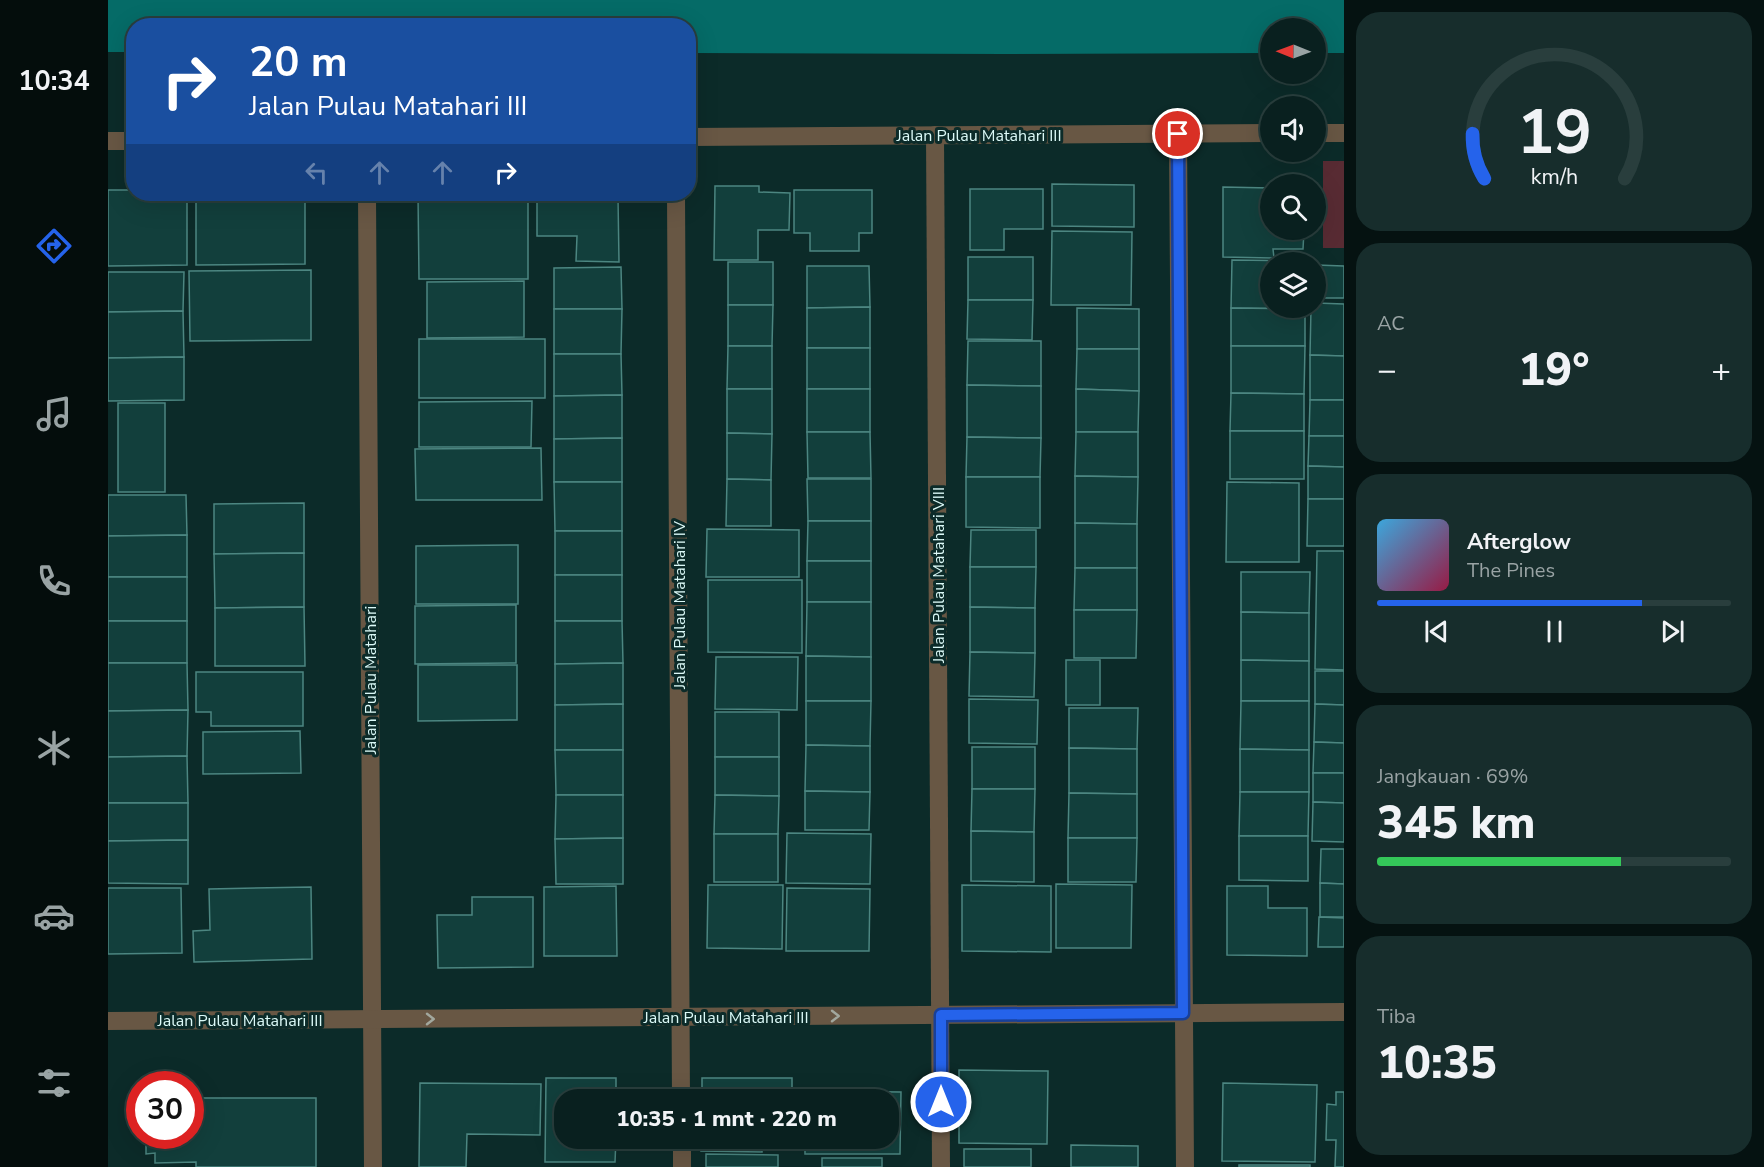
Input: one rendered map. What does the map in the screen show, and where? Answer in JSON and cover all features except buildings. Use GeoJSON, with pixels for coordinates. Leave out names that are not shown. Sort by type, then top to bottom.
{"type":"FeatureCollection","features":[{"type":"Feature","properties":{"kind":"street","name":"Jalan Pulau Matahari III"},"geometry":{"type":"LineString","coordinates":[[696,137],[1260,133]]}},
{"type":"Feature","properties":{"kind":"street"},"geometry":{"type":"LineString","coordinates":[[1326,133],[1344,133]]}},
{"type":"Feature","properties":{"kind":"street"},"geometry":{"type":"LineString","coordinates":[[1178,134],[1185,1167]]}},
{"type":"Feature","properties":{"kind":"street","name":"Jalan Pulau Matahari VIII"},"geometry":{"type":"LineString","coordinates":[[935,135],[941,1167]]}},
{"type":"Feature","properties":{"kind":"street"},"geometry":{"type":"LineString","coordinates":[[108,141],[126,141]]}},
{"type":"Feature","properties":{"kind":"street","name":"Jalan Pulau Matahari"},"geometry":{"type":"LineString","coordinates":[[367,201],[373,1167]]}},
{"type":"Feature","properties":{"kind":"street","name":"Jalan Pulau Matahari IV"},"geometry":{"type":"LineString","coordinates":[[676,201],[681,1089]]}},
{"type":"Feature","properties":{"kind":"street","name":"Jalan Pulau Matahari III"},"geometry":{"type":"LineString","coordinates":[[108,1021],[1344,1012]]}},
{"type":"Feature","properties":{"kind":"street"},"geometry":{"type":"LineString","coordinates":[[682,1149],[682,1167]]}},
{"type":"Feature","properties":{"kind":"shaded area"},"geometry":{"type":"Polygon","coordinates":[[[1344,161],[1344,248],[1323,248],[1323,240],[1326,240],[1326,174],[1323,174],[1323,162],[1344,161]]]}},
{"type":"Feature","properties":{"kind":"water"},"geometry":{"type":"Polygon","coordinates":[[[108,0],[1344,0],[1344,53],[1326,53],[1326,18],[1260,18],[1260,53],[1005,54],[696,53],[696,18],[126,18],[126,52],[108,52],[108,0]]]}},
{"type":"Feature","properties":{"kind":"route"},"geometry":{"type":"LineString","coordinates":[[941,1102],[941,1015],[1183,1013],[1178,134]]}}]}
